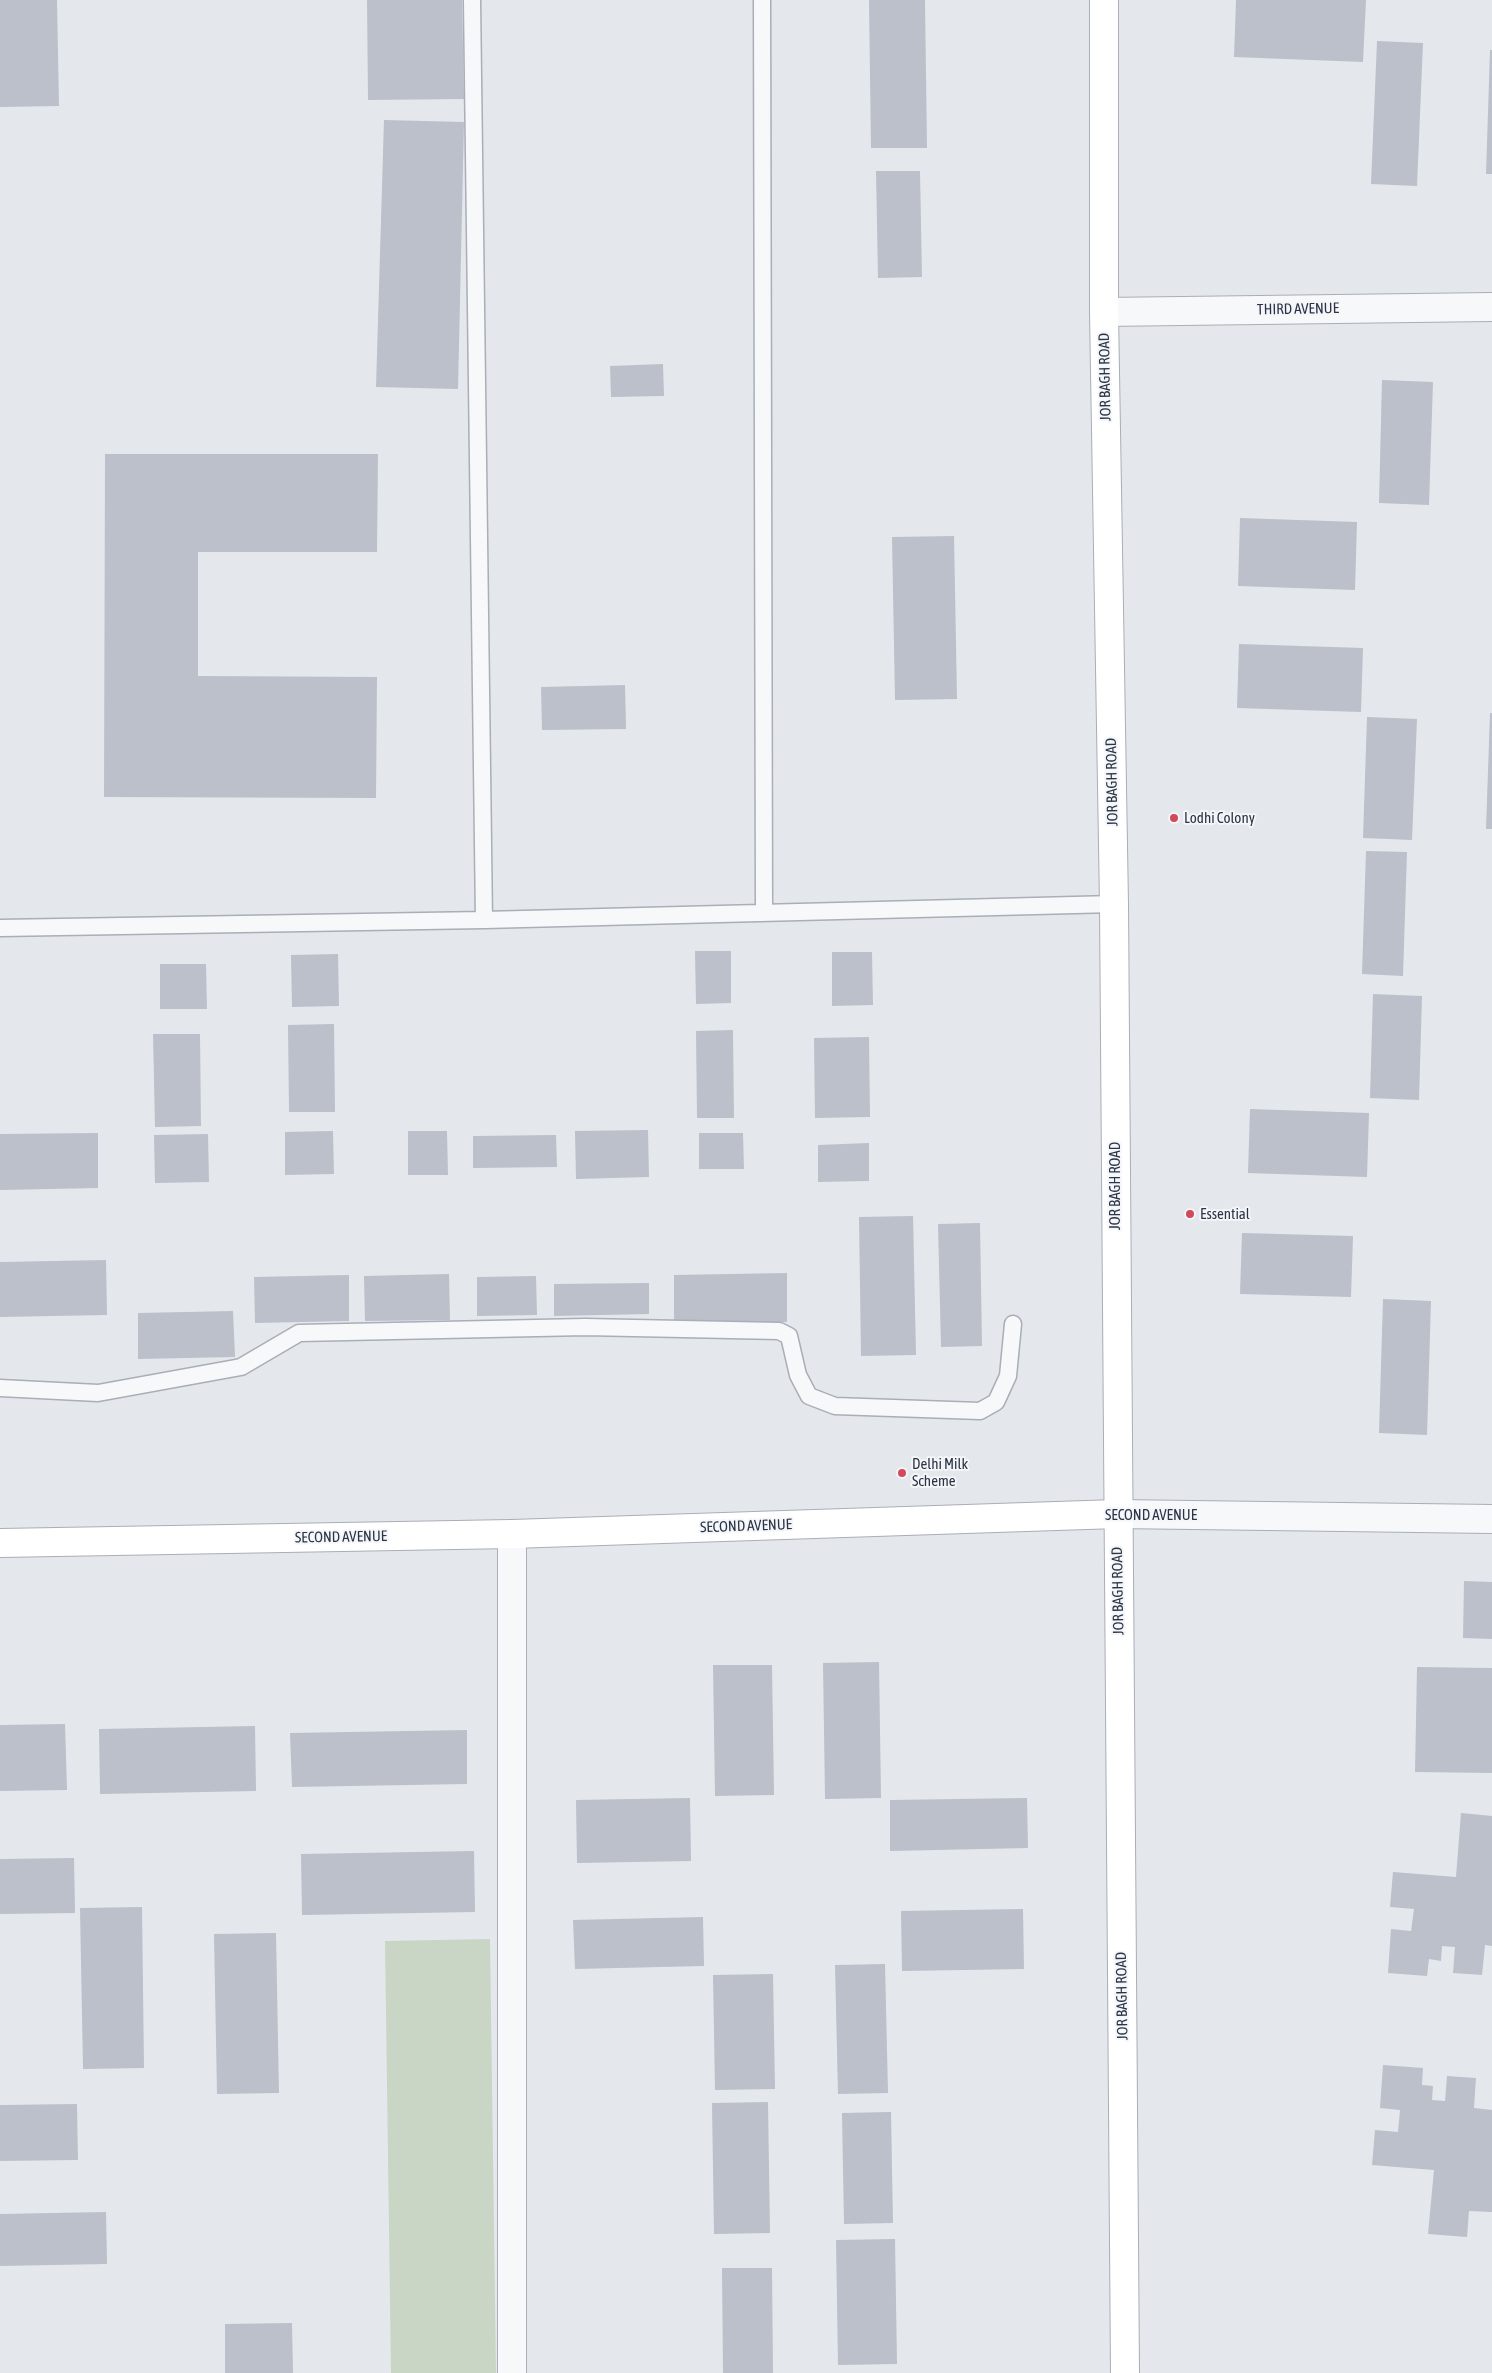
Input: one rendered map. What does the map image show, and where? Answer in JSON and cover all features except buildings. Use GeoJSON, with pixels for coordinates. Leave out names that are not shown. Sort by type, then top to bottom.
{"type":"FeatureCollection","features":[{"type":"Feature","properties":{"kind":"street","name":"JOR BAGH ROAD"},"geometry":{"type":"LineString","coordinates":[[1104,0],[1104,312],[1114,904],[1117,1514],[1125,2373]]}},
{"type":"Feature","properties":{"kind":"street","name":"THIRD AVENUE"},"geometry":{"type":"LineString","coordinates":[[1104,312],[1492,307]]}},
{"type":"Feature","properties":{"kind":"street","name":"SECOND AVENUE"},"geometry":{"type":"LineString","coordinates":[[0,1543],[512,1534],[1117,1514],[1492,1519]]}},
{"type":"Feature","properties":{"kind":"street"},"geometry":{"type":"LineString","coordinates":[[512,1534],[512,2373]]}},
{"type":"Feature","properties":{"kind":"lane"},"geometry":{"type":"LineString","coordinates":[[472,0],[484,920]]}},
{"type":"Feature","properties":{"kind":"lane"},"geometry":{"type":"LineString","coordinates":[[762,0],[764,913]]}},
{"type":"Feature","properties":{"kind":"lane"},"geometry":{"type":"LineString","coordinates":[[0,928],[484,920],[1114,904]]}},
{"type":"Feature","properties":{"kind":"lane"},"geometry":{"type":"LineString","coordinates":[[0,1388],[98,1393],[242,1367],[299,1333],[585,1327],[779,1331],[789,1336],[798,1375],[809,1396],[835,1406],[980,1410],[996,1402],[1008,1376],[1013,1324]]}},
{"type":"Feature","properties":{"kind":"green space"},"geometry":{"type":"Polygon","coordinates":[[[490,1939],[496,2373],[391,2373],[385,1941],[490,1939]]]}},
{"type":"Feature","properties":{"kind":"place","name":"Lodhi Colony"},"geometry":{"type":"Point","coordinates":[1174,818]}},
{"type":"Feature","properties":{"kind":"place","name":"Essential"},"geometry":{"type":"Point","coordinates":[1190,1214]}},
{"type":"Feature","properties":{"kind":"place","name":"Delhi Milk Scheme"},"geometry":{"type":"Point","coordinates":[902,1473]}}]}
